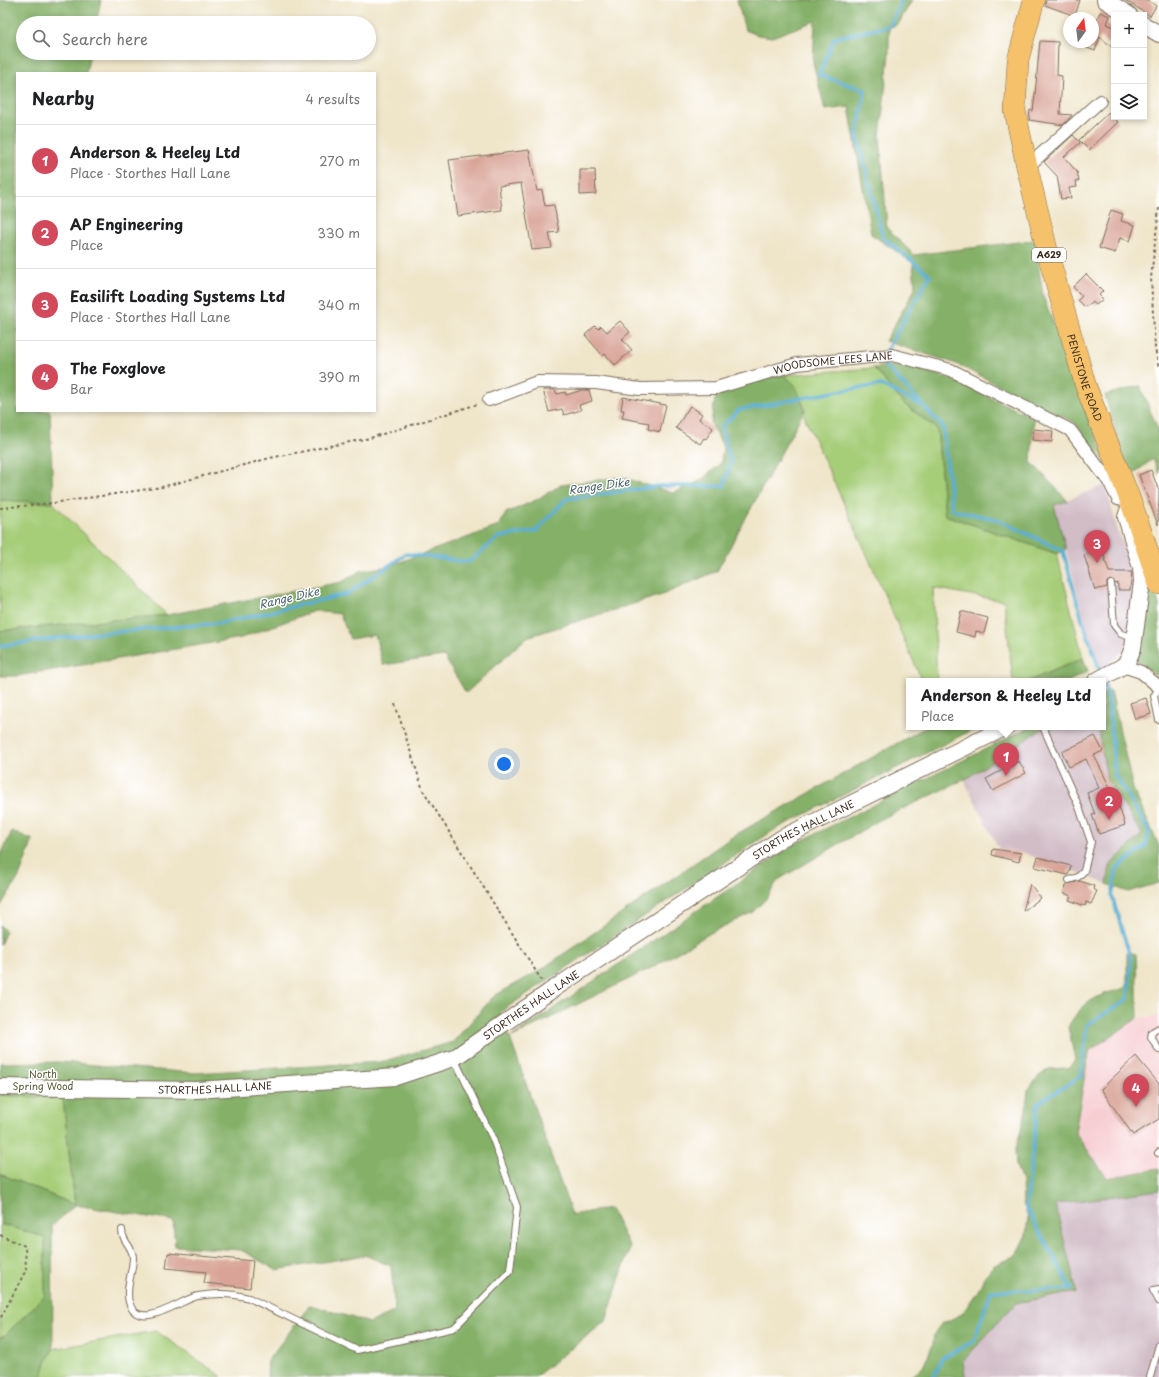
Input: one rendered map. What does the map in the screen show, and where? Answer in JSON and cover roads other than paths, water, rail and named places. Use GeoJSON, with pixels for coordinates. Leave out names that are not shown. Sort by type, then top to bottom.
{"type":"FeatureCollection","features":[{"type":"Feature","properties":{"kind":"highway","name":"PENISTONE ROAD"},"geometry":{"type":"LineString","coordinates":[[1034,0],[1018,60],[1015,111],[1027,167],[1050,258],[1086,386],[1131,502],[1159,584]]}},
{"type":"Feature","properties":{"kind":"street"},"geometry":{"type":"LineString","coordinates":[[1105,0],[1124,12]]}},
{"type":"Feature","properties":{"kind":"street"},"geometry":{"type":"LineString","coordinates":[[1147,27],[1159,34]]}},
{"type":"Feature","properties":{"kind":"street"},"geometry":{"type":"LineString","coordinates":[[1027,167],[1100,101]]}},
{"type":"Feature","properties":{"kind":"street","name":"WOODSOME LEES LANE"},"geometry":{"type":"LineString","coordinates":[[489,400],[537,382],[596,383],[640,389],[716,388],[797,364],[892,355],[951,370],[1070,430],[1110,483],[1118,498],[1131,502]]}},
{"type":"Feature","properties":{"kind":"street"},"geometry":{"type":"LineString","coordinates":[[1101,678],[1119,668],[1128,660],[1134,638],[1142,582],[1141,568],[1126,516],[1131,502]]}},
{"type":"Feature","properties":{"kind":"street"},"geometry":{"type":"LineString","coordinates":[[1119,668],[1141,672],[1159,687]]}},
{"type":"Feature","properties":{"kind":"street","name":"STORTHES HALL LANE"},"geometry":{"type":"LineString","coordinates":[[0,1087],[196,1090],[396,1077],[454,1058],[549,992],[782,838],[1000,730]]}},
{"type":"Feature","properties":{"kind":"lane"},"geometry":{"type":"LineString","coordinates":[[1111,584],[1114,625],[1121,634],[1134,638]]}},
{"type":"Feature","properties":{"kind":"lane"},"geometry":{"type":"LineString","coordinates":[[1159,687],[1154,696],[1159,720]]}},
{"type":"Feature","properties":{"kind":"lane"},"geometry":{"type":"LineString","coordinates":[[1044,730],[1079,807],[1091,842],[1084,871],[1078,877],[1069,880]]}},
{"type":"Feature","properties":{"kind":"lane"},"geometry":{"type":"LineString","coordinates":[[1159,1028],[1152,1032],[1151,1037],[1159,1050]]}},
{"type":"Feature","properties":{"kind":"lane"},"geometry":{"type":"LineString","coordinates":[[122,1230],[122,1236],[132,1249],[133,1260],[128,1301],[134,1312],[140,1315],[147,1316],[171,1308],[196,1296],[224,1294],[240,1295],[357,1350],[454,1328],[510,1271],[517,1207],[493,1139],[454,1058]]}},
{"type":"Feature","properties":{"kind":"lane"},"geometry":{"type":"LineString","coordinates":[[1159,1289],[1153,1290],[1159,1301]]}},
{"type":"Feature","properties":{"kind":"lane"},"geometry":{"type":"LineString","coordinates":[[1150,1377],[1159,1345]]}},
{"type":"Feature","properties":{"kind":"waterway"},"geometry":{"type":"LineString","coordinates":[[885,353],[930,275],[883,238],[857,135],[865,90],[819,75],[834,38],[890,26],[902,0]]}},
{"type":"Feature","properties":{"kind":"waterway"},"geometry":{"type":"LineString","coordinates":[[882,358],[881,361],[943,427],[952,510],[996,519],[1063,551],[1083,622],[1101,674]]}},
{"type":"Feature","properties":{"kind":"waterway","name":"Range Dike"},"geometry":{"type":"LineString","coordinates":[[0,646],[91,634],[222,623],[347,594],[406,554],[469,562],[499,537],[536,531],[566,499],[660,486],[724,486],[731,462],[721,427],[739,410],[839,391],[881,385],[921,405]]}},
{"type":"Feature","properties":{"kind":"waterway"},"geometry":{"type":"LineString","coordinates":[[934,1377],[942,1358],[974,1341],[991,1291],[1072,1289],[1026,1208],[1038,1103],[1081,1076],[1087,1025],[1128,999],[1131,960],[1112,896],[1117,868],[1146,846],[1149,831],[1115,775],[1108,695],[1106,690]]}},
{"type":"Feature","properties":{"kind":"place","name":"Easilift Loading Systems Ltd"},"geometry":{"type":"Point","coordinates":[1097,563]}},
{"type":"Feature","properties":{"kind":"place","name":"Anderson & Heeley Ltd"},"geometry":{"type":"Point","coordinates":[1006,776]}},
{"type":"Feature","properties":{"kind":"place","name":"AP Engineering"},"geometry":{"type":"Point","coordinates":[1109,820]}},
{"type":"Feature","properties":{"kind":"place","name":"The Foxglove"},"geometry":{"type":"Point","coordinates":[1136,1107]}},
{"type":"Feature","properties":{"kind":"park label","name":"North Spring Wood"},"geometry":{"type":"Point","coordinates":[43,1080]}}]}
